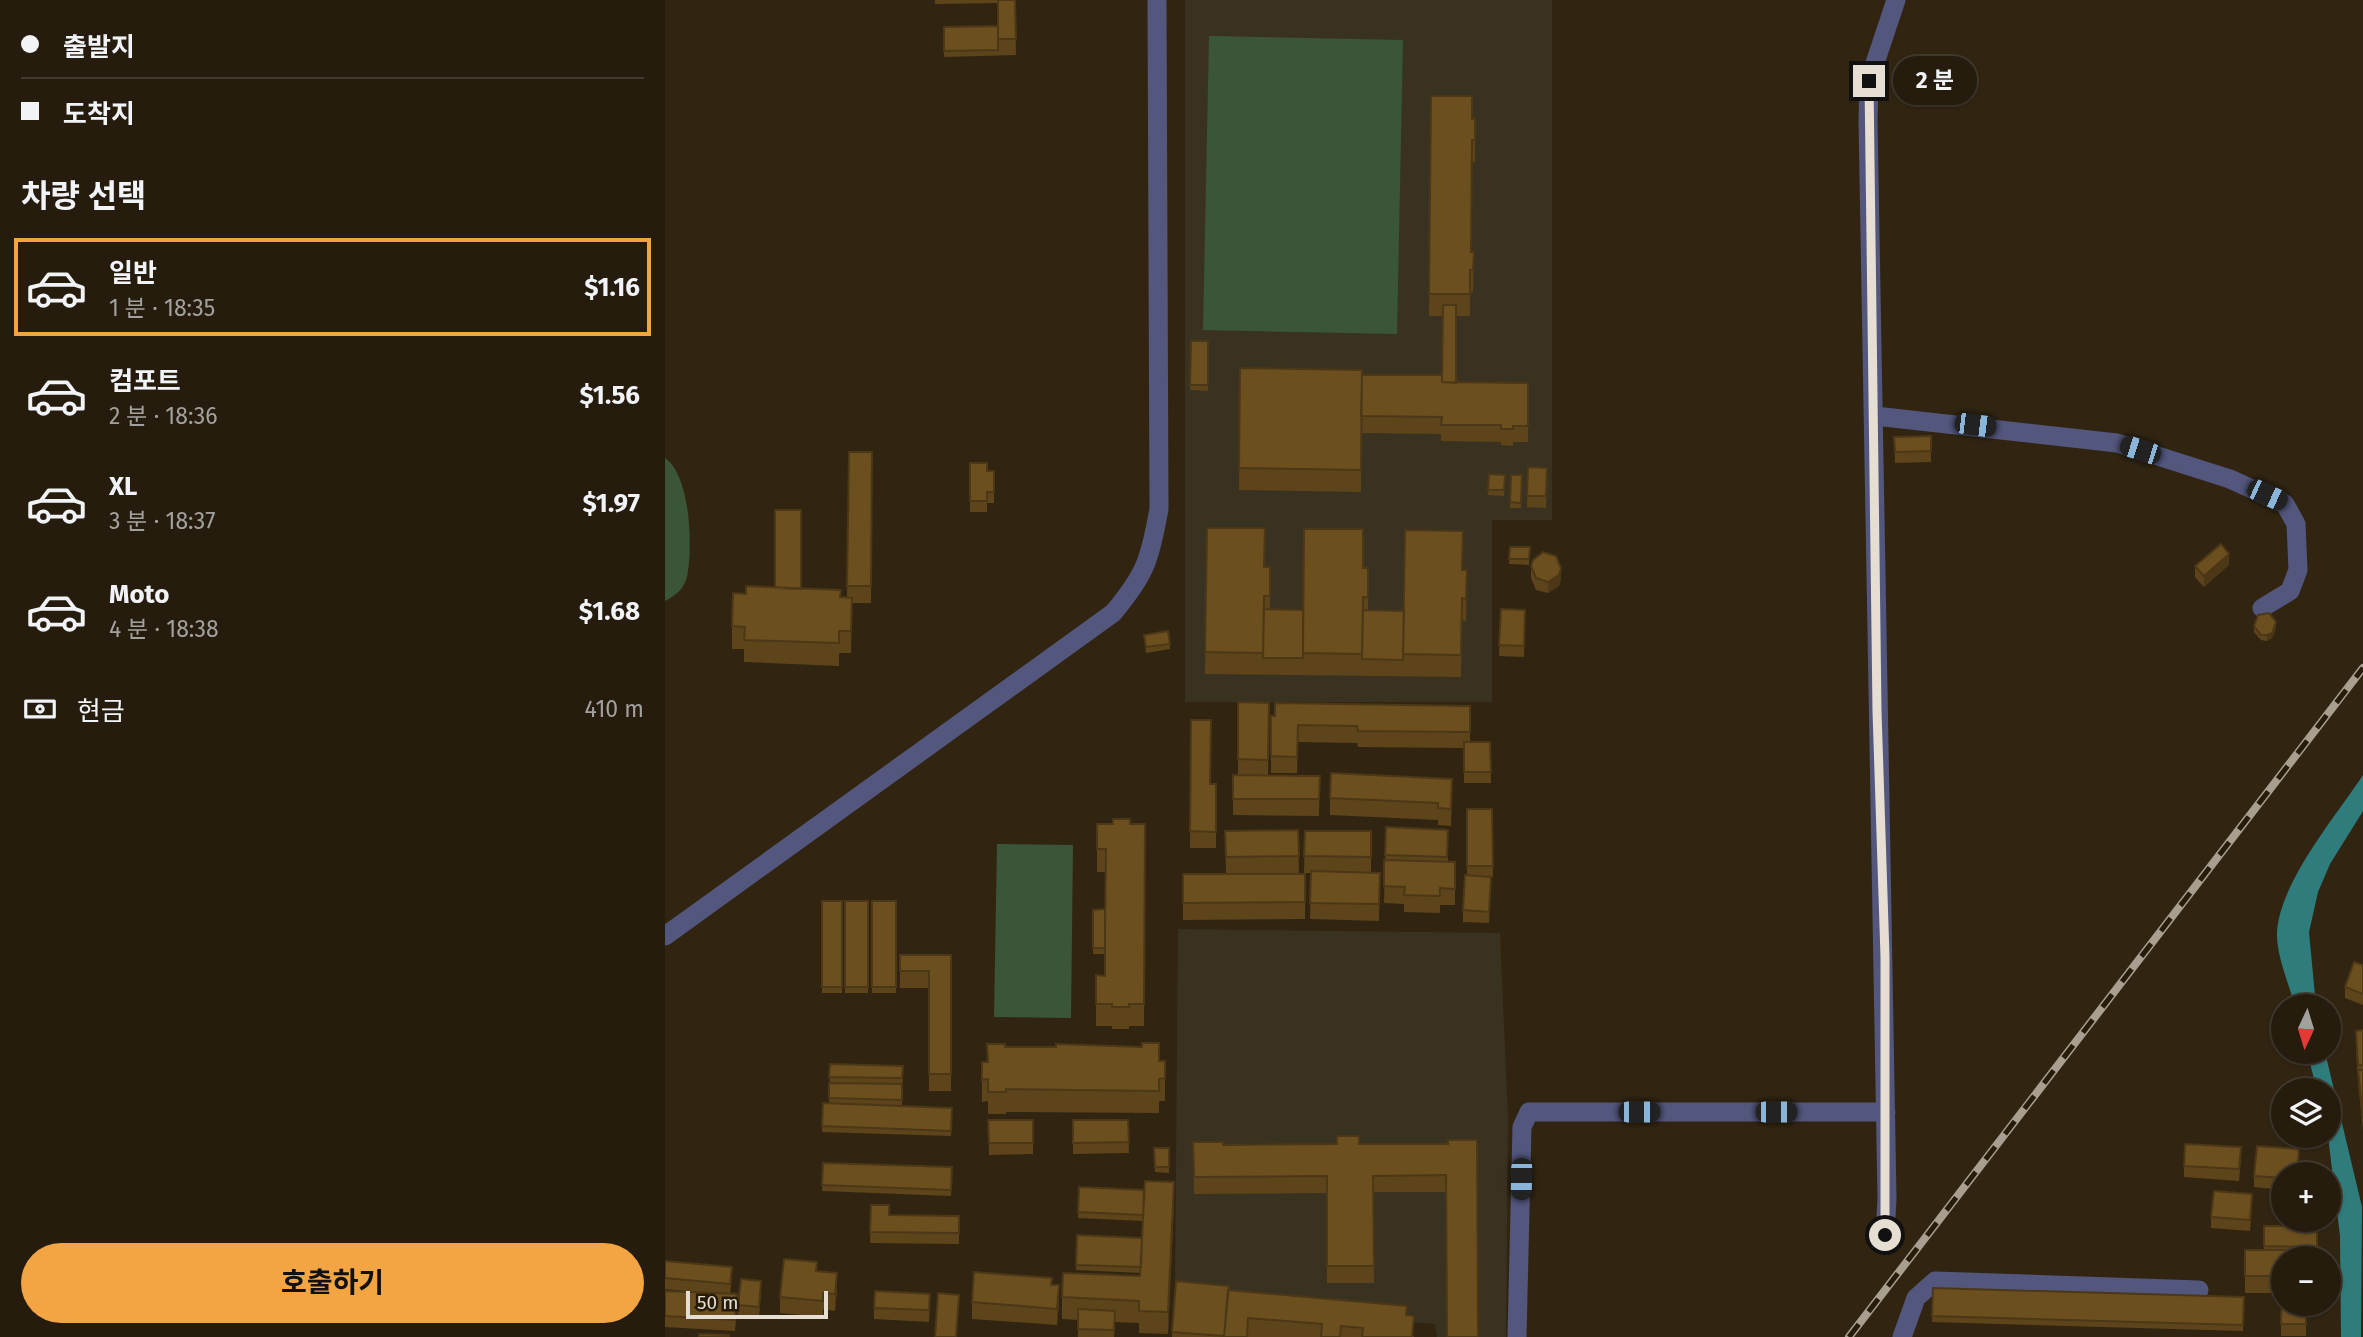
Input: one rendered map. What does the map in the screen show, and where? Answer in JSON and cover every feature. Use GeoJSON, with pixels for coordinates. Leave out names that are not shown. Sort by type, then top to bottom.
{"type":"FeatureCollection","features":[{"type":"Feature","properties":{"kind":"street"},"geometry":{"type":"LineString","coordinates":[[665,936],[1113,613],[1133,590],[1150,558],[1159,509],[1157,0]]}},
{"type":"Feature","properties":{"kind":"street"},"geometry":{"type":"LineString","coordinates":[[1885,1235],[1886,1112],[1876,640],[1869,81],[1896,0]]}},
{"type":"Feature","properties":{"kind":"street"},"geometry":{"type":"LineString","coordinates":[[1875,416],[2117,443],[2230,479],[2285,504],[2296,524],[2298,570],[2290,591],[2262,608]]}},
{"type":"Feature","properties":{"kind":"street"},"geometry":{"type":"LineString","coordinates":[[1517,1337],[1522,1127],[1529,1112],[1886,1112]]}},
{"type":"Feature","properties":{"kind":"street"},"geometry":{"type":"LineString","coordinates":[[1902,1337],[1916,1298],[1935,1281],[2199,1290]]}},
{"type":"Feature","properties":{"kind":"shaded area"},"geometry":{"type":"Polygon","coordinates":[[[1185,0],[1552,0],[1552,520],[1492,520],[1492,702],[1185,702],[1185,0]]]}},
{"type":"Feature","properties":{"kind":"shaded area"},"geometry":{"type":"Polygon","coordinates":[[[1178,929],[1500,933],[1508,1119],[1506,1337],[1437,1337],[1435,1324],[1235,1307],[1235,1296],[1175,1288],[1178,929]]]}},
{"type":"Feature","properties":{"kind":"green space"},"geometry":{"type":"Polygon","coordinates":[[[1209,36],[1403,40],[1397,334],[1203,330],[1209,36]]]}},
{"type":"Feature","properties":{"kind":"green space"},"geometry":{"type":"Polygon","coordinates":[[[665,458],[674,467],[685,496],[690,549],[686,581],[679,592],[665,601],[665,458]]]}},
{"type":"Feature","properties":{"kind":"green space"},"geometry":{"type":"Polygon","coordinates":[[[997,844],[1073,845],[1071,1018],[994,1017],[997,844]]]}},
{"type":"Feature","properties":{"kind":"water"},"geometry":{"type":"Polygon","coordinates":[[[2363,775],[2363,811],[2330,864],[2318,892],[2309,932],[2315,994],[2291,994],[2283,969],[2277,932],[2280,913],[2288,892],[2311,850],[2363,775]]]}},
{"type":"Feature","properties":{"kind":"water"},"geometry":{"type":"Polygon","coordinates":[[[2310,1064],[2328,1064],[2331,1078],[2314,1078],[2310,1064]]]}},
{"type":"Feature","properties":{"kind":"water"},"geometry":{"type":"Polygon","coordinates":[[[2341,1119],[2362,1207],[2361,1337],[2341,1337],[2341,1162],[2331,1162],[2329,1148],[2341,1148],[2341,1119]]]}},
{"type":"Feature","properties":{"kind":"building"},"geometry":{"type":"Polygon","coordinates":[[[998,0],[1015,0],[1016,39],[998,39],[998,0]]]}},
{"type":"Feature","properties":{"kind":"building"},"geometry":{"type":"Polygon","coordinates":[[[998,26],[998,50],[944,51],[944,27],[998,26]]]}},
{"type":"Feature","properties":{"kind":"building"},"geometry":{"type":"Polygon","coordinates":[[[1431,96],[1472,96],[1475,140],[1472,140],[1471,252],[1474,252],[1473,270],[1470,270],[1470,294],[1429,294],[1431,96]]]}},
{"type":"Feature","properties":{"kind":"building"},"geometry":{"type":"Polygon","coordinates":[[[1443,305],[1456,305],[1456,383],[1442,382],[1443,305]]]}},
{"type":"Feature","properties":{"kind":"building"},"geometry":{"type":"Polygon","coordinates":[[[1191,341],[1208,341],[1208,385],[1190,385],[1191,341]]]}},
{"type":"Feature","properties":{"kind":"building"},"geometry":{"type":"Polygon","coordinates":[[[1240,368],[1362,370],[1361,470],[1239,468],[1240,368]]]}},
{"type":"Feature","properties":{"kind":"building"},"geometry":{"type":"Polygon","coordinates":[[[1362,375],[1442,375],[1442,382],[1528,383],[1528,426],[1501,429],[1501,425],[1441,425],[1442,417],[1361,416],[1362,375]]]}},
{"type":"Feature","properties":{"kind":"building"},"geometry":{"type":"Polygon","coordinates":[[[1931,436],[1931,451],[1895,452],[1894,437],[1931,436]]]}},
{"type":"Feature","properties":{"kind":"building"},"geometry":{"type":"Polygon","coordinates":[[[849,452],[872,452],[871,586],[847,586],[849,452]]]}},
{"type":"Feature","properties":{"kind":"building"},"geometry":{"type":"Polygon","coordinates":[[[970,463],[987,463],[987,471],[994,471],[994,492],[987,492],[987,501],[970,501],[970,463]]]}},
{"type":"Feature","properties":{"kind":"building"},"geometry":{"type":"Polygon","coordinates":[[[1528,467],[1547,468],[1546,496],[1527,496],[1528,467]]]}},
{"type":"Feature","properties":{"kind":"building"},"geometry":{"type":"Polygon","coordinates":[[[1489,474],[1505,475],[1504,490],[1488,490],[1489,474]]]}},
{"type":"Feature","properties":{"kind":"building"},"geometry":{"type":"Polygon","coordinates":[[[1511,475],[1522,475],[1521,503],[1510,502],[1511,475]]]}},
{"type":"Feature","properties":{"kind":"building"},"geometry":{"type":"Polygon","coordinates":[[[775,510],[801,510],[801,589],[775,588],[775,510]]]}},
{"type":"Feature","properties":{"kind":"building"},"geometry":{"type":"Polygon","coordinates":[[[1207,528],[1265,528],[1264,567],[1270,567],[1270,596],[1264,596],[1263,653],[1205,652],[1207,528]]]}},
{"type":"Feature","properties":{"kind":"building"},"geometry":{"type":"Polygon","coordinates":[[[1304,529],[1363,529],[1363,568],[1368,568],[1368,597],[1363,597],[1362,654],[1303,653],[1304,529]]]}},
{"type":"Feature","properties":{"kind":"building"},"geometry":{"type":"Polygon","coordinates":[[[1405,530],[1463,531],[1462,570],[1467,570],[1466,599],[1462,598],[1461,655],[1403,654],[1405,530]]]}},
{"type":"Feature","properties":{"kind":"building"},"geometry":{"type":"Polygon","coordinates":[[[2221,544],[2229,554],[2204,576],[2195,566],[2221,544]]]}},
{"type":"Feature","properties":{"kind":"building"},"geometry":{"type":"Polygon","coordinates":[[[1510,547],[1530,547],[1529,559],[1509,559],[1510,547]]]}},
{"type":"Feature","properties":{"kind":"building"},"geometry":{"type":"Polygon","coordinates":[[[1543,552],[1556,556],[1561,568],[1559,575],[1548,582],[1536,578],[1531,566],[1533,560],[1543,552]]]}},
{"type":"Feature","properties":{"kind":"building"},"geometry":{"type":"Polygon","coordinates":[[[746,586],[841,590],[840,597],[852,598],[851,631],[839,631],[839,643],[744,640],[745,627],[732,626],[733,593],[746,594],[746,586]]]}},
{"type":"Feature","properties":{"kind":"building"},"geometry":{"type":"Polygon","coordinates":[[[1264,609],[1303,610],[1303,658],[1263,658],[1264,609]]]}},
{"type":"Feature","properties":{"kind":"building"},"geometry":{"type":"Polygon","coordinates":[[[1501,609],[1525,610],[1524,646],[1499,645],[1501,609]]]}},
{"type":"Feature","properties":{"kind":"building"},"geometry":{"type":"Polygon","coordinates":[[[1363,610],[1404,611],[1403,660],[1362,659],[1363,610]]]}},
{"type":"Feature","properties":{"kind":"building"},"geometry":{"type":"Polygon","coordinates":[[[2269,613],[2276,622],[2272,633],[2261,635],[2254,626],[2258,615],[2269,613]]]}},
{"type":"Feature","properties":{"kind":"building"},"geometry":{"type":"Polygon","coordinates":[[[1168,631],[1170,644],[1146,647],[1144,635],[1168,631]]]}},
{"type":"Feature","properties":{"kind":"building"},"geometry":{"type":"Polygon","coordinates":[[[1238,702],[1269,703],[1268,760],[1238,759],[1238,702]]]}},
{"type":"Feature","properties":{"kind":"building"},"geometry":{"type":"Polygon","coordinates":[[[1275,703],[1470,706],[1470,732],[1358,731],[1357,726],[1298,725],[1297,757],[1271,756],[1271,716],[1275,716],[1275,703]]]}},
{"type":"Feature","properties":{"kind":"building"},"geometry":{"type":"Polygon","coordinates":[[[1191,720],[1211,720],[1210,784],[1216,784],[1216,832],[1190,831],[1191,720]]]}},
{"type":"Feature","properties":{"kind":"building"},"geometry":{"type":"Polygon","coordinates":[[[1464,742],[1490,742],[1491,772],[1464,772],[1464,742]]]}},
{"type":"Feature","properties":{"kind":"building"},"geometry":{"type":"Polygon","coordinates":[[[1331,773],[1452,779],[1451,809],[1438,808],[1438,803],[1330,798],[1331,773]]]}},
{"type":"Feature","properties":{"kind":"building"},"geometry":{"type":"Polygon","coordinates":[[[1233,775],[1320,776],[1319,799],[1233,799],[1233,775]]]}},
{"type":"Feature","properties":{"kind":"building"},"geometry":{"type":"Polygon","coordinates":[[[1467,809],[1492,809],[1493,866],[1467,866],[1467,809]]]}},
{"type":"Feature","properties":{"kind":"building"},"geometry":{"type":"Polygon","coordinates":[[[1113,819],[1130,819],[1130,824],[1145,824],[1144,1004],[1129,1004],[1129,1007],[1096,1004],[1096,975],[1105,976],[1106,849],[1097,849],[1097,824],[1113,824],[1113,819]]]}},
{"type":"Feature","properties":{"kind":"building"},"geometry":{"type":"Polygon","coordinates":[[[1386,827],[1448,830],[1447,857],[1385,855],[1386,827]]]}},
{"type":"Feature","properties":{"kind":"building"},"geometry":{"type":"Polygon","coordinates":[[[1298,830],[1299,856],[1226,857],[1225,831],[1298,830]]]}},
{"type":"Feature","properties":{"kind":"building"},"geometry":{"type":"Polygon","coordinates":[[[1305,831],[1371,831],[1371,857],[1304,856],[1305,831]]]}},
{"type":"Feature","properties":{"kind":"building"},"geometry":{"type":"Polygon","coordinates":[[[1384,860],[1455,862],[1455,889],[1440,888],[1440,896],[1404,895],[1405,887],[1384,886],[1384,860]]]}},
{"type":"Feature","properties":{"kind":"building"},"geometry":{"type":"Polygon","coordinates":[[[1311,871],[1380,873],[1379,904],[1310,903],[1311,871]]]}},
{"type":"Feature","properties":{"kind":"building"},"geometry":{"type":"Polygon","coordinates":[[[1183,874],[1305,874],[1305,902],[1183,903],[1183,874]]]}},
{"type":"Feature","properties":{"kind":"building"},"geometry":{"type":"Polygon","coordinates":[[[1465,875],[1491,877],[1489,912],[1463,910],[1465,875]]]}},
{"type":"Feature","properties":{"kind":"building"},"geometry":{"type":"Polygon","coordinates":[[[822,901],[842,901],[842,987],[822,987],[822,901]]]}},
{"type":"Feature","properties":{"kind":"building"},"geometry":{"type":"Polygon","coordinates":[[[845,901],[868,901],[868,987],[845,987],[845,901]]]}},
{"type":"Feature","properties":{"kind":"building"},"geometry":{"type":"Polygon","coordinates":[[[872,901],[896,901],[896,987],[872,987],[872,901]]]}},
{"type":"Feature","properties":{"kind":"building"},"geometry":{"type":"Polygon","coordinates":[[[1105,909],[1105,948],[1093,948],[1093,910],[1105,909]]]}},
{"type":"Feature","properties":{"kind":"building"},"geometry":{"type":"Polygon","coordinates":[[[900,955],[951,955],[951,1074],[929,1074],[929,971],[900,971],[900,955]]]}},
{"type":"Feature","properties":{"kind":"building"},"geometry":{"type":"Polygon","coordinates":[[[2354,962],[2363,965],[2363,994],[2345,987],[2354,962]]]}},
{"type":"Feature","properties":{"kind":"building"},"geometry":{"type":"Polygon","coordinates":[[[2363,1030],[2363,1065],[2358,1065],[2356,1031],[2363,1030]]]}},
{"type":"Feature","properties":{"kind":"building"},"geometry":{"type":"Polygon","coordinates":[[[1142,1043],[1159,1043],[1159,1061],[1165,1061],[1165,1078],[1159,1079],[1159,1091],[1006,1089],[1006,1092],[988,1092],[988,1079],[982,1080],[982,1062],[988,1062],[987,1044],[1005,1044],[1005,1047],[1056,1047],[1056,1044],[1142,1047],[1142,1043]]]}},
{"type":"Feature","properties":{"kind":"building"},"geometry":{"type":"Polygon","coordinates":[[[830,1064],[903,1066],[902,1078],[829,1077],[830,1064]]]}},
{"type":"Feature","properties":{"kind":"building"},"geometry":{"type":"Polygon","coordinates":[[[2358,1070],[2363,1070],[2363,1118],[2358,1070]]]}},
{"type":"Feature","properties":{"kind":"building"},"geometry":{"type":"Polygon","coordinates":[[[829,1083],[902,1084],[902,1100],[829,1098],[829,1083]]]}},
{"type":"Feature","properties":{"kind":"building"},"geometry":{"type":"Polygon","coordinates":[[[823,1103],[952,1108],[951,1131],[822,1126],[823,1103]]]}},
{"type":"Feature","properties":{"kind":"building"},"geometry":{"type":"Polygon","coordinates":[[[988,1120],[1033,1120],[1033,1143],[989,1143],[988,1120]]]}},
{"type":"Feature","properties":{"kind":"building"},"geometry":{"type":"Polygon","coordinates":[[[1073,1120],[1128,1120],[1129,1142],[1073,1143],[1073,1120]]]}},
{"type":"Feature","properties":{"kind":"building"},"geometry":{"type":"Polygon","coordinates":[[[1337,1136],[1359,1136],[1359,1144],[1448,1144],[1448,1140],[1477,1140],[1478,1337],[1447,1337],[1446,1175],[1373,1176],[1374,1266],[1327,1266],[1327,1176],[1194,1177],[1193,1142],[1223,1142],[1223,1145],[1337,1144],[1337,1136]]]}},
{"type":"Feature","properties":{"kind":"building"},"geometry":{"type":"Polygon","coordinates":[[[2185,1144],[2241,1147],[2239,1169],[2184,1166],[2185,1144]]]}},
{"type":"Feature","properties":{"kind":"building"},"geometry":{"type":"Polygon","coordinates":[[[2257,1146],[2299,1149],[2298,1162],[2271,1162],[2271,1177],[2254,1176],[2257,1146]]]}},
{"type":"Feature","properties":{"kind":"building"},"geometry":{"type":"Polygon","coordinates":[[[1154,1148],[1169,1148],[1169,1167],[1155,1167],[1154,1148]]]}},
{"type":"Feature","properties":{"kind":"building"},"geometry":{"type":"Polygon","coordinates":[[[823,1163],[952,1167],[951,1190],[822,1185],[823,1163]]]}},
{"type":"Feature","properties":{"kind":"building"},"geometry":{"type":"Polygon","coordinates":[[[1145,1181],[1174,1182],[1168,1312],[1139,1311],[1139,1301],[1062,1297],[1063,1273],[1140,1276],[1145,1181]]]}},
{"type":"Feature","properties":{"kind":"building"},"geometry":{"type":"Polygon","coordinates":[[[1079,1187],[1144,1190],[1143,1215],[1078,1212],[1079,1187]]]}},
{"type":"Feature","properties":{"kind":"building"},"geometry":{"type":"Polygon","coordinates":[[[2214,1191],[2252,1194],[2250,1220],[2211,1217],[2214,1191]]]}},
{"type":"Feature","properties":{"kind":"building"},"geometry":{"type":"Polygon","coordinates":[[[871,1205],[889,1205],[889,1215],[959,1216],[959,1233],[870,1232],[871,1205]]]}},
{"type":"Feature","properties":{"kind":"building"},"geometry":{"type":"Polygon","coordinates":[[[2264,1226],[2271,1226],[2271,1232],[2317,1232],[2317,1246],[2264,1246],[2264,1226]]]}},
{"type":"Feature","properties":{"kind":"building"},"geometry":{"type":"Polygon","coordinates":[[[1077,1235],[1142,1238],[1141,1267],[1076,1265],[1077,1235]]]}},
{"type":"Feature","properties":{"kind":"building"},"geometry":{"type":"Polygon","coordinates":[[[2245,1250],[2271,1250],[2271,1276],[2245,1276],[2245,1250]]]}},
{"type":"Feature","properties":{"kind":"building"},"geometry":{"type":"Polygon","coordinates":[[[784,1259],[817,1262],[816,1271],[837,1273],[835,1294],[823,1293],[823,1301],[780,1297],[784,1259]]]}},
{"type":"Feature","properties":{"kind":"building"},"geometry":{"type":"Polygon","coordinates":[[[665,1261],[732,1267],[730,1284],[665,1278],[665,1261]]]}},
{"type":"Feature","properties":{"kind":"building"},"geometry":{"type":"Polygon","coordinates":[[[974,1272],[1052,1278],[1051,1285],[1059,1285],[1057,1309],[972,1302],[974,1272]]]}},
{"type":"Feature","properties":{"kind":"building"},"geometry":{"type":"Polygon","coordinates":[[[741,1279],[761,1281],[759,1307],[738,1305],[741,1279]]]}},
{"type":"Feature","properties":{"kind":"building"},"geometry":{"type":"Polygon","coordinates":[[[1176,1281],[1229,1286],[1224,1336],[1172,1332],[1176,1281]]]}},
{"type":"Feature","properties":{"kind":"building"},"geometry":{"type":"Polygon","coordinates":[[[1933,1288],[2244,1297],[2243,1325],[1932,1316],[1933,1288]]]}},
{"type":"Feature","properties":{"kind":"building"},"geometry":{"type":"Polygon","coordinates":[[[1228,1290],[1407,1306],[1406,1315],[1414,1316],[1412,1337],[1362,1337],[1363,1328],[1341,1326],[1340,1337],[1321,1337],[1322,1324],[1248,1318],[1247,1337],[1224,1337],[1228,1290]]]}},
{"type":"Feature","properties":{"kind":"building"},"geometry":{"type":"Polygon","coordinates":[[[665,1291],[737,1294],[735,1320],[665,1316],[665,1291]]]}},
{"type":"Feature","properties":{"kind":"building"},"geometry":{"type":"Polygon","coordinates":[[[875,1291],[930,1294],[929,1310],[874,1308],[875,1291]]]}},
{"type":"Feature","properties":{"kind":"building"},"geometry":{"type":"Polygon","coordinates":[[[938,1293],[959,1295],[956,1337],[935,1337],[938,1293]]]}},
{"type":"Feature","properties":{"kind":"building"},"geometry":{"type":"Polygon","coordinates":[[[1078,1309],[1115,1311],[1114,1330],[1078,1329],[1078,1309]]]}},
{"type":"Feature","properties":{"kind":"building"},"geometry":{"type":"Polygon","coordinates":[[[2281,1316],[2306,1316],[2306,1324],[2281,1324],[2281,1316]]]}},
{"type":"Feature","properties":{"kind":"building"},"geometry":{"type":"Polygon","coordinates":[[[699,1334],[729,1335],[729,1337],[699,1337],[699,1334]]]}},
{"type":"Feature","properties":{"kind":"railway"},"geometry":{"type":"LineString","coordinates":[[1849,1337],[2363,668]]}},
{"type":"Feature","properties":{"kind":"route"},"geometry":{"type":"LineString","coordinates":[[1869,81],[1877,711],[1885,956],[1885,1235]]}}]}
